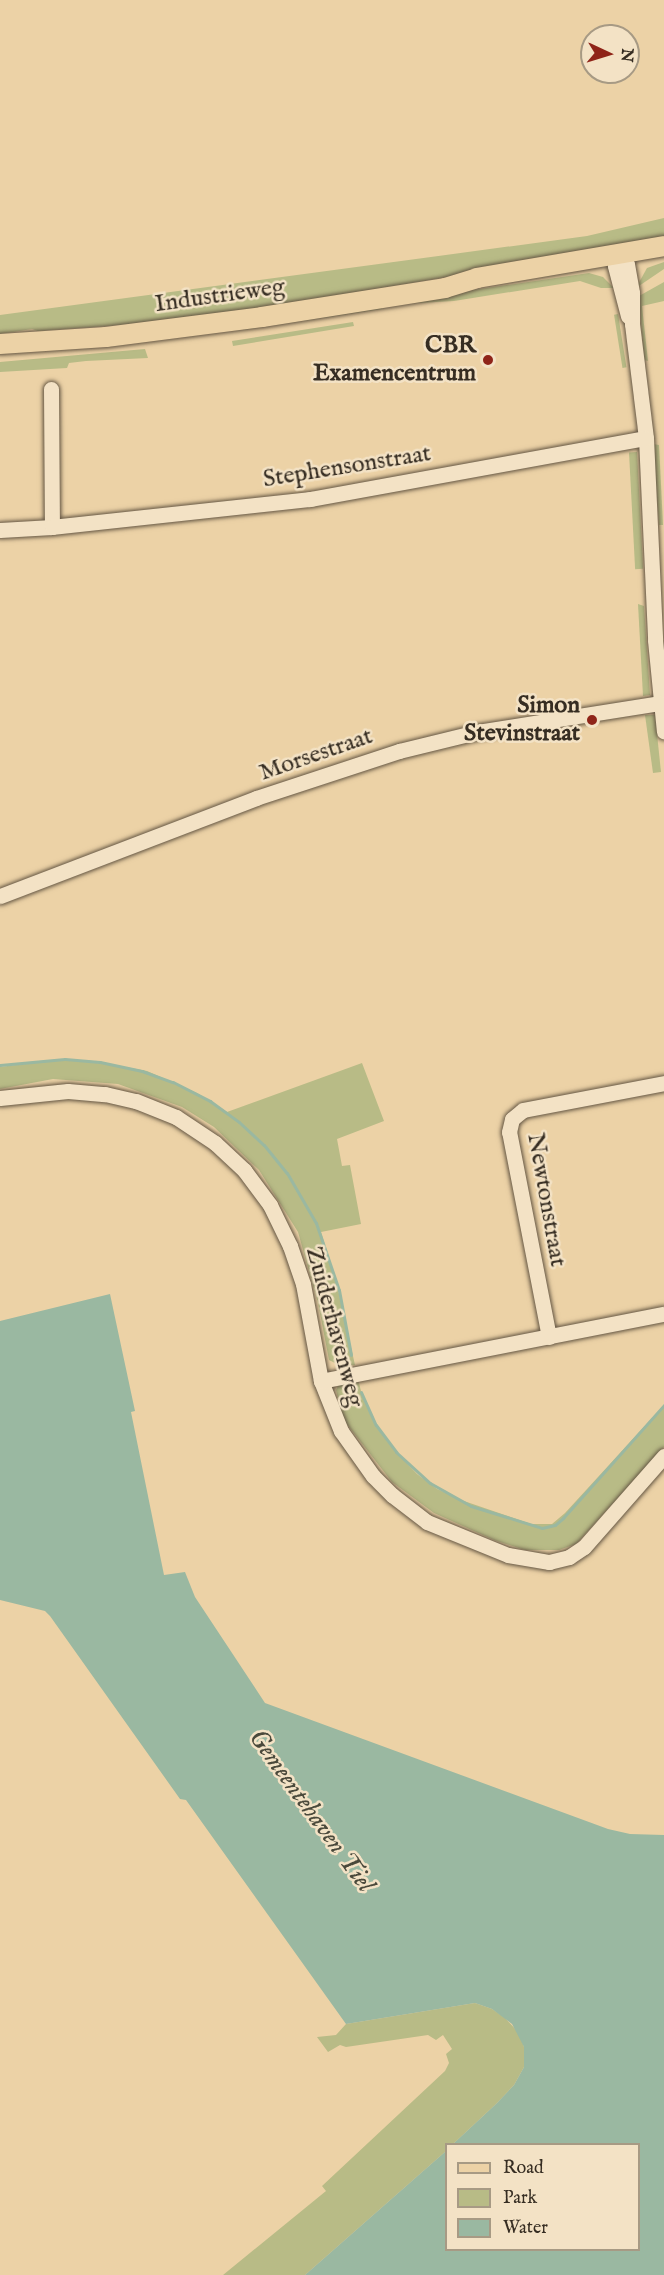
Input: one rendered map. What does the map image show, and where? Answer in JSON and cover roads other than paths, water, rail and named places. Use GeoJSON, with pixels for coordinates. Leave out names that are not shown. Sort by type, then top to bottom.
{"type":"FeatureCollection","features":[{"type":"Feature","properties":{"kind":"main road","name":"Industrieweg"},"geometry":{"type":"LineString","coordinates":[[620,261],[664,246]]}},
{"type":"Feature","properties":{"kind":"main road","name":"Industrieweg"},"geometry":{"type":"LineString","coordinates":[[0,344],[106,337],[262,317],[445,288],[477,278],[664,257]]}},
{"type":"Feature","properties":{"kind":"street"},"geometry":{"type":"LineString","coordinates":[[620,261],[624,308],[632,324],[646,438],[660,703],[664,732]]}},
{"type":"Feature","properties":{"kind":"street"},"geometry":{"type":"LineString","coordinates":[[51,389],[52,527]]}},
{"type":"Feature","properties":{"kind":"street","name":"Stephensonstraat"},"geometry":{"type":"LineString","coordinates":[[0,530],[52,527],[310,499],[646,438]]}},
{"type":"Feature","properties":{"kind":"street","name":"Morsestraat"},"geometry":{"type":"LineString","coordinates":[[0,896],[256,798],[399,751],[498,728],[660,703]]}},
{"type":"Feature","properties":{"kind":"street","name":"Newtonstraat"},"geometry":{"type":"LineString","coordinates":[[549,1337],[509,1132],[512,1119],[523,1110],[664,1083]]}},
{"type":"Feature","properties":{"kind":"street","name":"Zuiderhavenweg"},"geometry":{"type":"LineString","coordinates":[[0,1098],[37,1092],[105,1094],[136,1101],[176,1117],[215,1143],[244,1170],[270,1205],[290,1246],[303,1284],[321,1381],[340,1431],[373,1476],[392,1496],[427,1522],[508,1555],[531,1561],[549,1562],[569,1557],[584,1547],[664,1456]]}},
{"type":"Feature","properties":{"kind":"street"},"geometry":{"type":"LineString","coordinates":[[321,1381],[662,1317]]}},
{"type":"Feature","properties":{"kind":"water","name":"Gemeentehaven Tiel"},"geometry":{"type":"Polygon","coordinates":[[[110,1294],[135,1411],[131,1412],[164,1575],[185,1572],[195,1597],[265,1703],[608,1829],[630,1834],[664,1835],[664,2275],[305,2275],[445,2152],[445,2251],[640,2251],[640,2143],[454,2143],[514,2085],[524,2067],[524,2047],[512,2024],[492,2009],[475,2003],[346,2024],[186,1800],[180,1799],[50,1616],[45,1611],[0,1600],[0,1321],[110,1294]]]}},
{"type":"Feature","properties":{"kind":"waterway"},"geometry":{"type":"LineString","coordinates":[[0,1065],[65,1059],[100,1062],[142,1071],[173,1082],[210,1101],[239,1122],[264,1145],[287,1173],[316,1223],[339,1290],[351,1355]]}},
{"type":"Feature","properties":{"kind":"waterway"},"geometry":{"type":"LineString","coordinates":[[361,1392],[376,1425],[396,1452],[430,1483],[471,1506],[542,1528],[555,1525],[563,1518],[664,1405]]}},
{"type":"Feature","properties":{"kind":"place","name":"CBR Examencentrum"},"geometry":{"type":"Point","coordinates":[488,360]}},
{"type":"Feature","properties":{"kind":"place","name":"Simon Stevinstraat"},"geometry":{"type":"Point","coordinates":[592,720]}}]}
